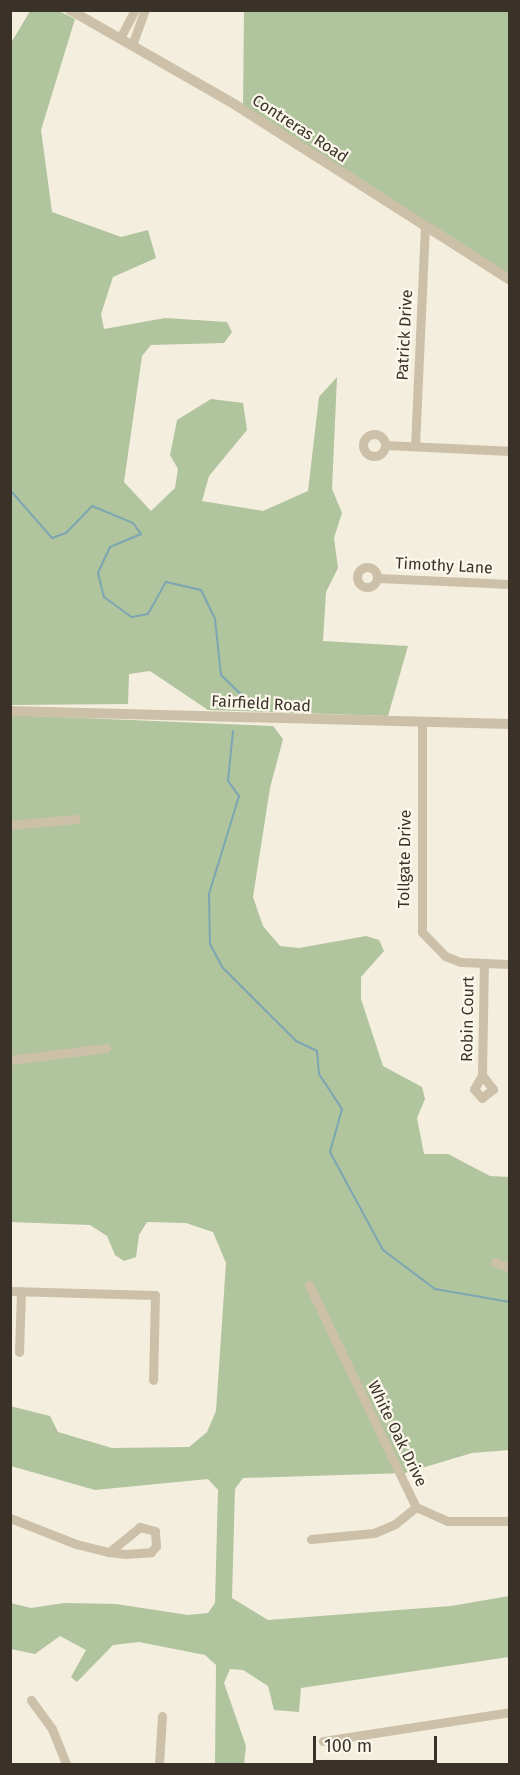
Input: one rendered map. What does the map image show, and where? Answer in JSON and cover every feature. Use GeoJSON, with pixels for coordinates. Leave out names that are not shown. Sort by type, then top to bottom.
{"type":"FeatureCollection","features":[{"type":"Feature","properties":{"kind":"street","name":"Contreras Road"},"geometry":{"type":"LineString","coordinates":[[70,10],[132,45],[510,280]]}},
{"type":"Feature","properties":{"kind":"street"},"geometry":{"type":"LineString","coordinates":[[120,38],[135,10]]}},
{"type":"Feature","properties":{"kind":"street"},"geometry":{"type":"LineString","coordinates":[[132,45],[145,10]]}},
{"type":"Feature","properties":{"kind":"street","name":"Patrick Drive"},"geometry":{"type":"LineString","coordinates":[[415,446],[425,226]]}},
{"type":"Feature","properties":{"kind":"street"},"geometry":{"type":"LineString","coordinates":[[385,445],[510,451]]}},
{"type":"Feature","properties":{"kind":"street","name":"Timothy Lane"},"geometry":{"type":"LineString","coordinates":[[378,578],[510,584]]}},
{"type":"Feature","properties":{"kind":"street","name":"Fairfield Road"},"geometry":{"type":"LineString","coordinates":[[10,711],[510,724]]}},
{"type":"Feature","properties":{"kind":"street","name":"Tollgate Drive"},"geometry":{"type":"LineString","coordinates":[[422,723],[422,932],[445,956],[484,964],[510,964]]}},
{"type":"Feature","properties":{"kind":"street"},"geometry":{"type":"LineString","coordinates":[[10,825],[76,819]]}},
{"type":"Feature","properties":{"kind":"street","name":"Robin Court"},"geometry":{"type":"LineString","coordinates":[[482,1075],[484,964]]}},
{"type":"Feature","properties":{"kind":"street"},"geometry":{"type":"LineString","coordinates":[[10,1059],[106,1048]]}},
{"type":"Feature","properties":{"kind":"street"},"geometry":{"type":"LineString","coordinates":[[495,1262],[510,1268]]}},
{"type":"Feature","properties":{"kind":"street","name":"White Oak Drive"},"geometry":{"type":"LineString","coordinates":[[309,1285],[416,1507],[447,1521],[510,1521]]}},
{"type":"Feature","properties":{"kind":"street"},"geometry":{"type":"LineString","coordinates":[[10,1291],[154,1294],[153,1380]]}},
{"type":"Feature","properties":{"kind":"street"},"geometry":{"type":"LineString","coordinates":[[19,1352],[21,1292]]}},
{"type":"Feature","properties":{"kind":"street"},"geometry":{"type":"LineString","coordinates":[[311,1539],[374,1533],[416,1507]]}},
{"type":"Feature","properties":{"kind":"street"},"geometry":{"type":"LineString","coordinates":[[10,1518],[109,1552],[151,1552],[156,1546],[155,1531],[140,1527],[109,1552]]}},
{"type":"Feature","properties":{"kind":"street"},"geometry":{"type":"LineString","coordinates":[[31,1700],[52,1729],[66,1764]]}},
{"type":"Feature","properties":{"kind":"street"},"geometry":{"type":"LineString","coordinates":[[323,1742],[510,1712]]}},
{"type":"Feature","properties":{"kind":"street"},"geometry":{"type":"LineString","coordinates":[[159,1764],[162,1716]]}},
{"type":"Feature","properties":{"kind":"green space"},"geometry":{"type":"Polygon","coordinates":[[[30,11],[59,11],[75,19],[41,130],[52,212],[121,237],[148,230],[156,258],[113,277],[101,314],[104,329],[165,318],[227,322],[232,332],[224,343],[151,345],[142,356],[124,482],[151,511],[175,488],[178,469],[170,455],[177,420],[211,399],[243,403],[247,430],[209,476],[202,501],[263,511],[308,491],[319,397],[337,377],[332,489],[342,513],[334,538],[338,568],[326,592],[323,641],[408,646],[388,716],[208,710],[150,671],[129,674],[128,704],[11,705],[11,43],[30,11]]]}},
{"type":"Feature","properties":{"kind":"green space"},"geometry":{"type":"Polygon","coordinates":[[[244,11],[509,11],[509,275],[243,108],[244,11]]]}},
{"type":"Feature","properties":{"kind":"green space"},"geometry":{"type":"Polygon","coordinates":[[[11,715],[273,726],[283,739],[270,788],[253,897],[263,926],[280,946],[299,948],[366,936],[379,940],[384,951],[361,977],[361,999],[383,1066],[422,1087],[425,1099],[417,1118],[424,1154],[448,1154],[490,1176],[509,1177],[510,1450],[472,1453],[405,1473],[243,1478],[235,1489],[232,1598],[268,1620],[451,1606],[509,1596],[509,1657],[301,1688],[299,1712],[274,1710],[268,1686],[243,1670],[230,1669],[224,1683],[246,1746],[244,1764],[215,1764],[216,1665],[205,1655],[139,1642],[113,1645],[77,1682],[71,1677],[86,1650],[60,1636],[35,1654],[11,1649],[11,1603],[31,1608],[64,1603],[116,1604],[188,1615],[208,1613],[215,1603],[218,1490],[208,1479],[95,1490],[11,1466],[10,1406],[50,1416],[58,1432],[112,1448],[189,1447],[207,1432],[216,1411],[226,1263],[213,1232],[186,1223],[147,1222],[139,1235],[136,1257],[124,1261],[115,1255],[107,1236],[90,1225],[11,1222],[11,715]]]}},
{"type":"Feature","properties":{"kind":"waterway"},"geometry":{"type":"LineString","coordinates":[[10,490],[52,538],[66,533],[92,506],[133,523],[141,534],[110,547],[98,573],[104,597],[132,617],[148,614],[166,582],[201,590],[215,619],[221,675],[244,697],[243,709]]}},
{"type":"Feature","properties":{"kind":"waterway"},"geometry":{"type":"LineString","coordinates":[[233,731],[228,781],[239,796],[209,894],[210,944],[223,968],[296,1041],[317,1051],[319,1074],[342,1109],[330,1152],[383,1250],[435,1289],[510,1302]]}}]}
